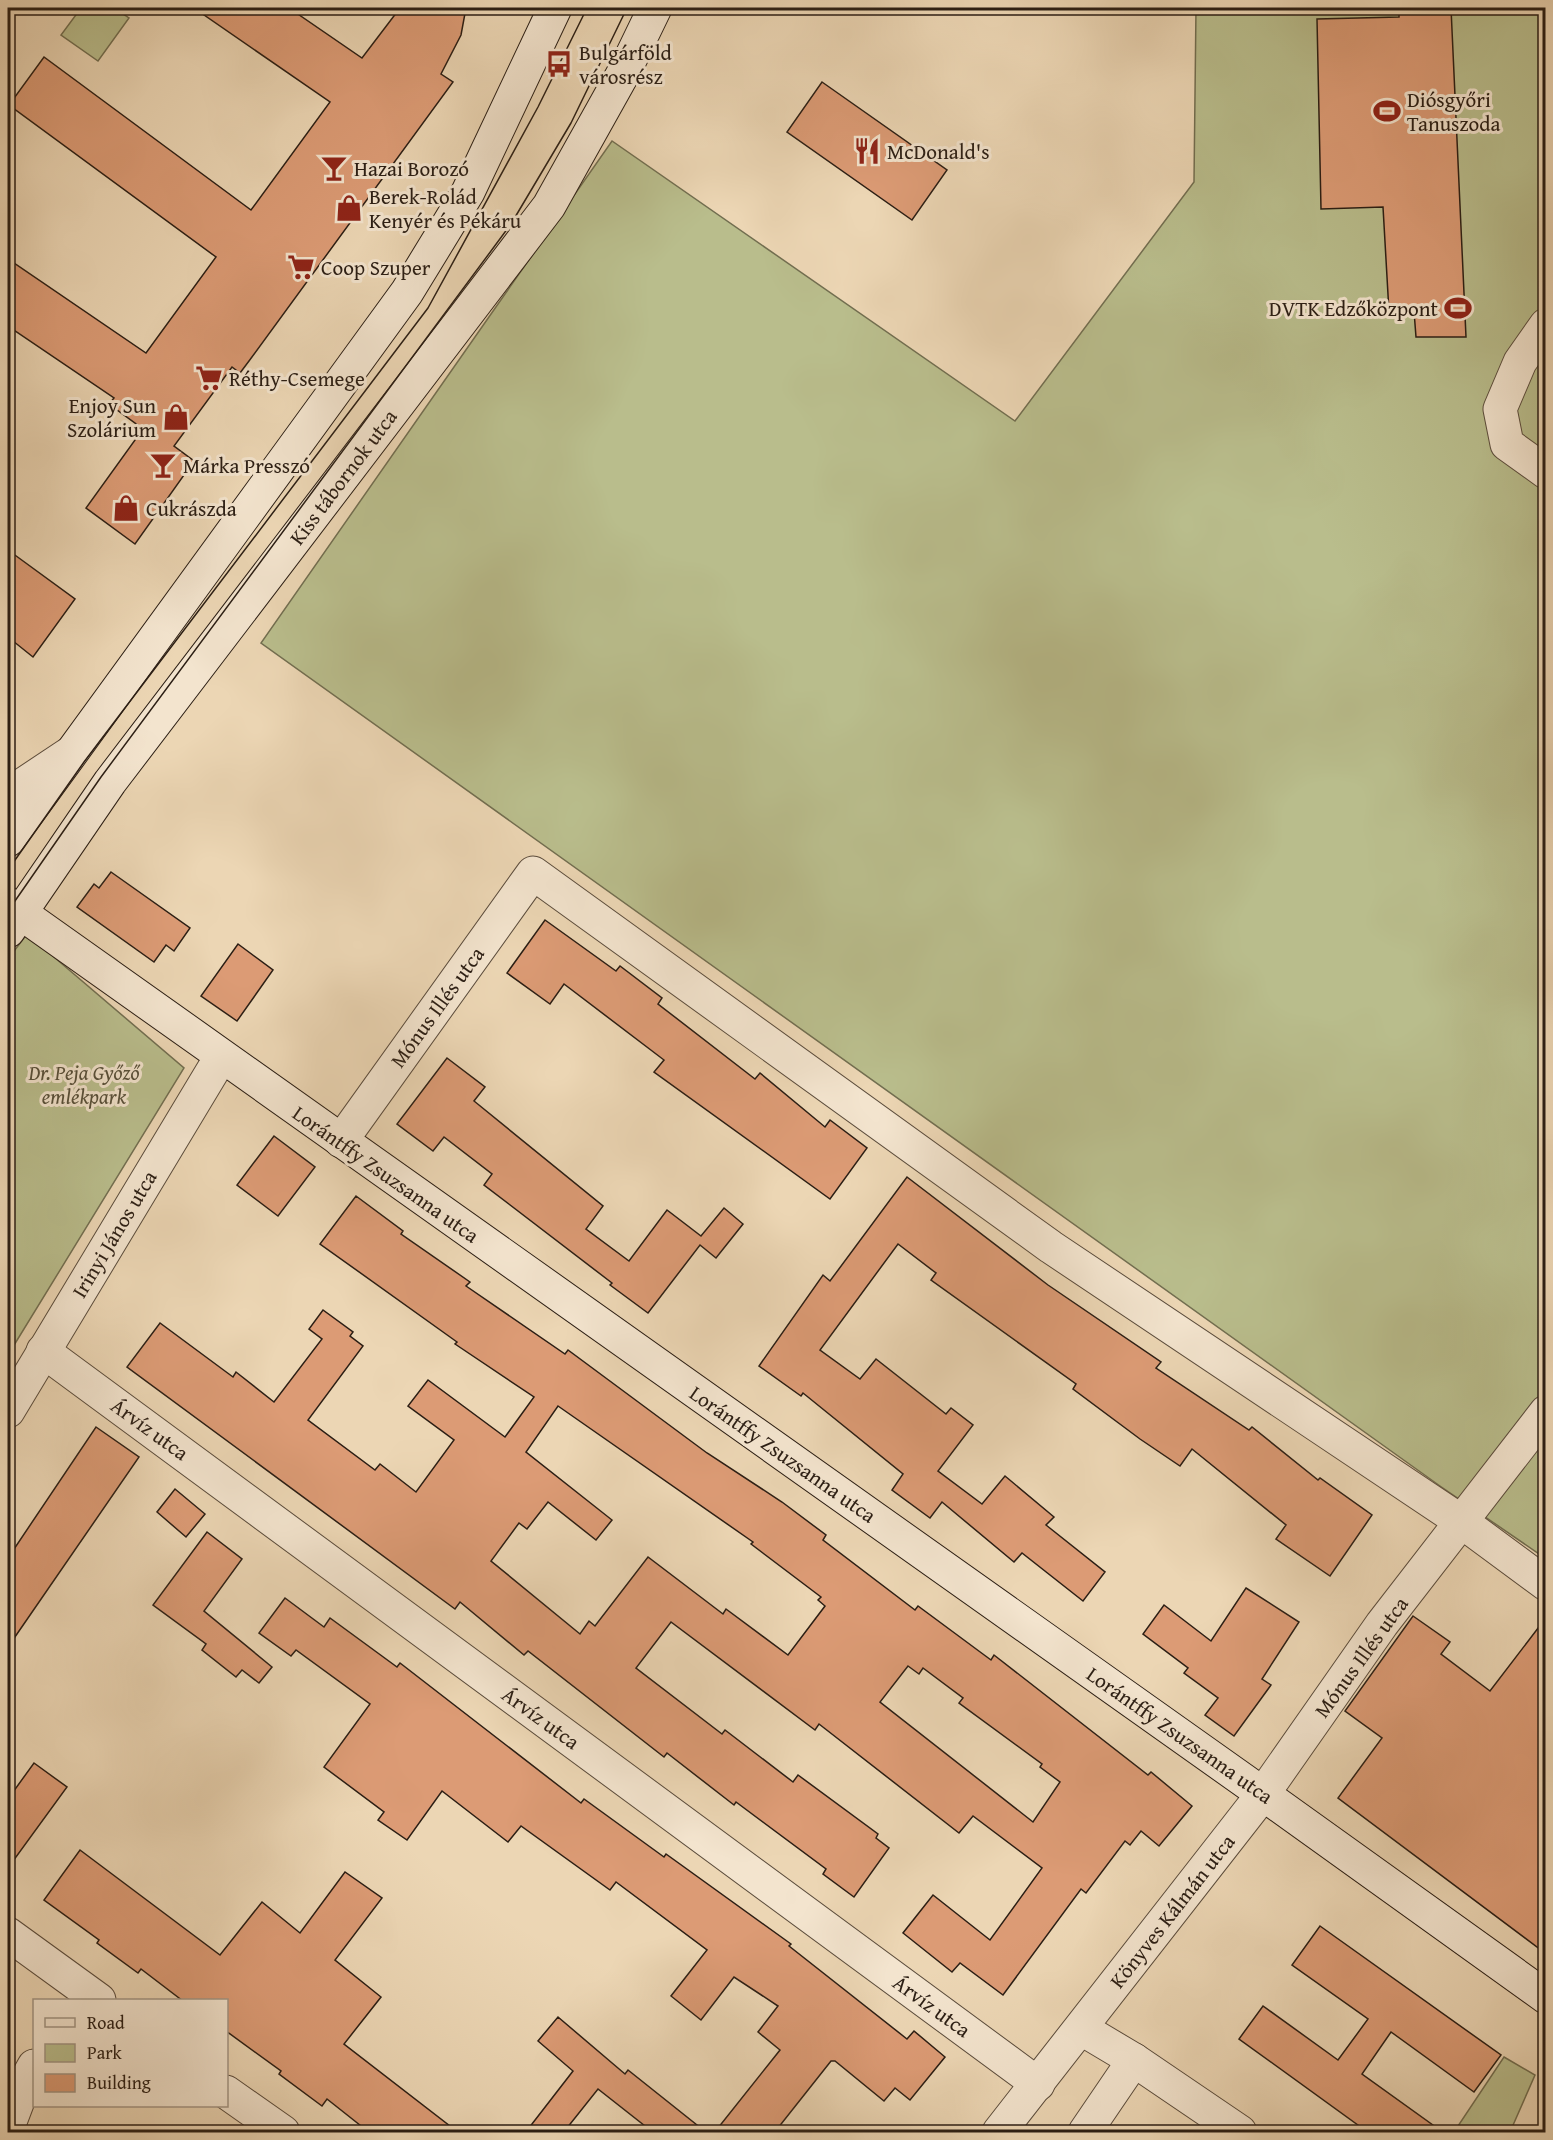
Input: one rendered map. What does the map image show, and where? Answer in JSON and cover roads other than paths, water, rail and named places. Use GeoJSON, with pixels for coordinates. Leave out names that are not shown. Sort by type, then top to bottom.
{"type":"FeatureCollection","features":[{"type":"Feature","properties":{"kind":"street"},"geometry":{"type":"LineString","coordinates":[[8,840],[407,292],[468,192],[555,8]]}},
{"type":"Feature","properties":{"kind":"street","name":"Kiss tábornok utca"},"geometry":{"type":"LineString","coordinates":[[12,916],[110,782],[549,206],[625,70],[655,8]]}},
{"type":"Feature","properties":{"kind":"street"},"geometry":{"type":"LineString","coordinates":[[1545,326],[1520,362],[1500,409],[1507,444],[1545,472]]}},
{"type":"Feature","properties":{"kind":"street"},"geometry":{"type":"LineString","coordinates":[[8,792],[15,790],[70,753]]}},
{"type":"Feature","properties":{"kind":"street","name":"Mónus Illés utca"},"geometry":{"type":"LineString","coordinates":[[341,1141],[533,873],[1051,1247],[1462,1522]]}},
{"type":"Feature","properties":{"kind":"street","name":"Lorántffy Zsuzsanna utca"},"geometry":{"type":"LineString","coordinates":[[12,916],[341,1141],[1263,1794],[1545,1997]]}},
{"type":"Feature","properties":{"kind":"street","name":"Irinyi János utca"},"geometry":{"type":"LineString","coordinates":[[8,1411],[221,1057]]}},
{"type":"Feature","properties":{"kind":"street","name":"Árvíz utca"},"geometry":{"type":"LineString","coordinates":[[43,1351],[1038,2085]]}},
{"type":"Feature","properties":{"kind":"street","name":"Mónus Illés utca"},"geometry":{"type":"LineString","coordinates":[[1263,1794],[1382,1624],[1545,1412]]}},
{"type":"Feature","properties":{"kind":"street"},"geometry":{"type":"LineString","coordinates":[[1462,1522],[1545,1584]]}},
{"type":"Feature","properties":{"kind":"street","name":"Könyves Kálmán utca"},"geometry":{"type":"LineString","coordinates":[[999,2133],[1263,1794]]}},
{"type":"Feature","properties":{"kind":"street"},"geometry":{"type":"LineString","coordinates":[[8,1934],[93,1999]]}},
{"type":"Feature","properties":{"kind":"street"},"geometry":{"type":"LineString","coordinates":[[1082,2029],[1134,2060],[1240,2133]]}},
{"type":"Feature","properties":{"kind":"street"},"geometry":{"type":"LineString","coordinates":[[1085,2133],[1134,2060]]}},
{"type":"Feature","properties":{"kind":"street"},"geometry":{"type":"LineString","coordinates":[[8,2127],[25,2082],[33,2068]]}},
{"type":"Feature","properties":{"kind":"street"},"geometry":{"type":"LineString","coordinates":[[228,2093],[283,2133]]}},
{"type":"Feature","properties":{"kind":"tram line"},"geometry":{"type":"LineString","coordinates":[[8,870],[84,762],[428,308],[538,107],[587,8]]}},
{"type":"Feature","properties":{"kind":"tram line"},"geometry":{"type":"LineString","coordinates":[[8,911],[101,777],[511,224],[571,123],[627,8]]}},
{"type":"Feature","properties":{"kind":"place","name":"Bulgárföld városrész"},"geometry":{"type":"Point","coordinates":[559,64]}},
{"type":"Feature","properties":{"kind":"place","name":"Diósgyőri Tanuszoda"},"geometry":{"type":"Point","coordinates":[1387,111]}},
{"type":"Feature","properties":{"kind":"place","name":"McDonald's"},"geometry":{"type":"Point","coordinates":[867,151]}},
{"type":"Feature","properties":{"kind":"place","name":"Hazai Borozó"},"geometry":{"type":"Point","coordinates":[334,168]}},
{"type":"Feature","properties":{"kind":"place","name":"Berek-Rolád Kenyér és Pékáru"},"geometry":{"type":"Point","coordinates":[349,208]}},
{"type":"Feature","properties":{"kind":"place","name":"Coop Szuper"},"geometry":{"type":"Point","coordinates":[301,267]}},
{"type":"Feature","properties":{"kind":"place","name":"DVTK Edzőközpont"},"geometry":{"type":"Point","coordinates":[1458,308]}},
{"type":"Feature","properties":{"kind":"place","name":"Réthy-Csemege"},"geometry":{"type":"Point","coordinates":[209,378]}},
{"type":"Feature","properties":{"kind":"place","name":"Enjoy Sun Szolárium"},"geometry":{"type":"Point","coordinates":[176,417]}},
{"type":"Feature","properties":{"kind":"place","name":"Márka Presszó"},"geometry":{"type":"Point","coordinates":[163,465]}},
{"type":"Feature","properties":{"kind":"place","name":"Cukrászda"},"geometry":{"type":"Point","coordinates":[126,508]}},
{"type":"Feature","properties":{"kind":"park label","name":"Dr. Peja Győző emlékpark"},"geometry":{"type":"Point","coordinates":[84,1084]}}]}
